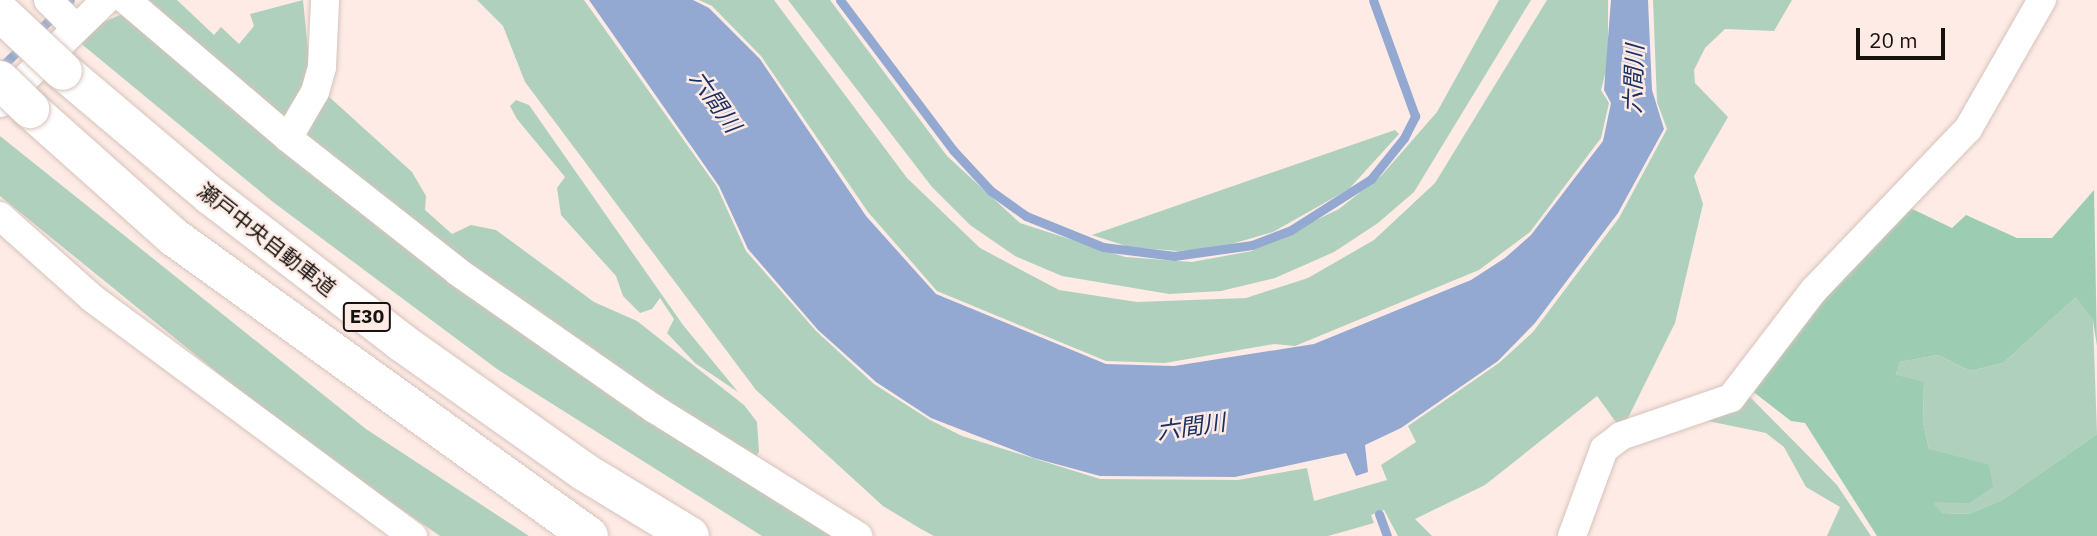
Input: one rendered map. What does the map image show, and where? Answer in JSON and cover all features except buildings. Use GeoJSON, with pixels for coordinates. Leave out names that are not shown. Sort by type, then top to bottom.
{"type":"FeatureCollection","features":[{"type":"Feature","properties":{"kind":"highway","name":"瀬戸中央自動車道"},"geometry":{"type":"LineString","coordinates":[[0,12],[63,71],[211,196],[401,342],[583,471],[691,536]]}},
{"type":"Feature","properties":{"kind":"highway","name":"E30"},"geometry":{"type":"LineString","coordinates":[[0,80],[15,106],[175,238],[589,536]]}},
{"type":"Feature","properties":{"kind":"street"},"geometry":{"type":"LineString","coordinates":[[15,106],[60,12],[106,0]]}},
{"type":"Feature","properties":{"kind":"street"},"geometry":{"type":"LineString","coordinates":[[126,0],[288,138],[559,344],[723,454],[858,536]]}},
{"type":"Feature","properties":{"kind":"street"},"geometry":{"type":"LineString","coordinates":[[288,138],[315,92],[323,67],[325,0]]}},
{"type":"Feature","properties":{"kind":"street"},"geometry":{"type":"LineString","coordinates":[[1572,536],[1604,449],[1621,436],[1731,398],[1814,290],[1968,129],[2042,0]]}},
{"type":"Feature","properties":{"kind":"street"},"geometry":{"type":"LineString","coordinates":[[0,216],[102,306],[413,536]]}},
{"type":"Feature","properties":{"kind":"green space"},"geometry":{"type":"Polygon","coordinates":[[[149,0],[177,0],[214,35],[221,27],[239,44],[254,26],[250,14],[303,0],[309,60],[299,100],[283,119],[149,0]]]}},
{"type":"Feature","properties":{"kind":"green space"},"geometry":{"type":"Polygon","coordinates":[[[477,0],[584,0],[717,187],[746,251],[816,331],[874,384],[930,420],[962,436],[1100,479],[1238,480],[1307,468],[1314,501],[1387,480],[1381,465],[1416,442],[1408,426],[1499,363],[1533,332],[1619,218],[1667,129],[1657,102],[1653,0],[1792,0],[1774,31],[1725,29],[1705,48],[1694,70],[1695,83],[1728,117],[1694,176],[1703,204],[1675,323],[1625,424],[1618,425],[1597,396],[1485,485],[1415,519],[1432,536],[1398,536],[1384,510],[1371,515],[1374,523],[1328,536],[934,536],[883,506],[756,390],[525,82],[503,26],[477,0]]]}},
{"type":"Feature","properties":{"kind":"green space"},"geometry":{"type":"Polygon","coordinates":[[[699,0],[774,0],[907,178],[980,248],[1059,290],[1137,302],[1246,298],[1308,278],[1374,240],[1435,183],[1547,0],[1608,0],[1608,63],[1601,90],[1609,103],[1601,138],[1530,232],[1479,270],[1295,346],[1274,344],[1165,363],[1106,361],[937,291],[868,212],[761,56],[712,6],[699,0]]]}},
{"type":"Feature","properties":{"kind":"green space"},"geometry":{"type":"Polygon","coordinates":[[[788,0],[830,0],[947,156],[1020,223],[1125,257],[1192,262],[1252,251],[1339,209],[1381,176],[1437,112],[1499,0],[1531,0],[1414,192],[1378,223],[1334,252],[1275,278],[1221,291],[1169,294],[1062,276],[1015,256],[970,225],[932,187],[788,0]]]}},
{"type":"Feature","properties":{"kind":"green space"},"geometry":{"type":"Polygon","coordinates":[[[127,12],[837,536],[762,536],[497,369],[273,202],[78,41],[94,26],[127,12]]]}},
{"type":"Feature","properties":{"kind":"green space"},"geometry":{"type":"Polygon","coordinates":[[[326,94],[412,172],[426,196],[425,210],[452,234],[471,225],[496,230],[594,302],[637,321],[744,405],[757,422],[759,452],[755,457],[741,452],[457,257],[307,136],[326,94]]]}},
{"type":"Feature","properties":{"kind":"green space"},"geometry":{"type":"Polygon","coordinates":[[[516,100],[529,105],[683,325],[738,392],[695,363],[667,333],[674,319],[660,298],[652,309],[640,313],[623,296],[616,276],[561,215],[557,188],[565,177],[517,119],[510,106],[516,100]]]}},
{"type":"Feature","properties":{"kind":"green space"},"geometry":{"type":"Polygon","coordinates":[[[1395,130],[1399,134],[1349,189],[1273,232],[1218,248],[1178,251],[1129,247],[1092,235],[1395,130]]]}},
{"type":"Feature","properties":{"kind":"green space"},"geometry":{"type":"Polygon","coordinates":[[[0,136],[366,429],[529,536],[440,536],[294,435],[0,196],[0,136]]]}},
{"type":"Feature","properties":{"kind":"green space"},"geometry":{"type":"Polygon","coordinates":[[[2094,190],[2097,346],[2093,320],[2076,297],[2003,363],[1970,371],[1938,355],[1899,362],[1896,375],[1924,382],[1923,422],[1929,449],[1989,465],[1993,487],[1969,503],[1932,502],[1943,513],[1969,514],[2002,500],[2097,434],[2097,536],[1877,536],[1805,423],[1791,421],[1751,390],[1778,345],[1906,206],[1952,228],[1966,215],[2017,238],[2052,238],[2094,190]]]}},
{"type":"Feature","properties":{"kind":"green space"},"geometry":{"type":"Polygon","coordinates":[[[2077,296],[2093,320],[2097,434],[2002,500],[1969,514],[1943,513],[1931,502],[1954,457],[1929,449],[1923,422],[1924,383],[1896,376],[1898,362],[1938,355],[1970,371],[2003,363],[2077,296]]]}},
{"type":"Feature","properties":{"kind":"green space"},"geometry":{"type":"Polygon","coordinates":[[[1750,397],[1837,485],[1871,536],[1827,536],[1840,507],[1806,487],[1784,447],[1766,433],[1703,420],[1750,397]]]}},
{"type":"Feature","properties":{"kind":"water","name":"六間川"},"geometry":{"type":"Polygon","coordinates":[[[589,0],[693,0],[709,8],[760,59],[866,216],[936,294],[1106,364],[1174,366],[1314,344],[1471,280],[1505,258],[1531,235],[1603,141],[1611,103],[1604,90],[1611,0],[1648,0],[1652,90],[1664,129],[1618,213],[1535,323],[1498,361],[1401,428],[1365,445],[1368,472],[1356,476],[1346,453],[1235,477],[1100,476],[1034,458],[931,418],[876,382],[818,330],[748,249],[719,186],[589,0]]]}},
{"type":"Feature","properties":{"kind":"waterway"},"geometry":{"type":"LineString","coordinates":[[36,33],[70,0]]}},
{"type":"Feature","properties":{"kind":"waterway"},"geometry":{"type":"LineString","coordinates":[[840,0],[953,150],[991,191],[1026,216],[1103,247],[1174,256],[1252,245],[1291,230],[1371,179],[1404,138],[1415,116],[1373,0]]}},
{"type":"Feature","properties":{"kind":"waterway"},"geometry":{"type":"LineString","coordinates":[[0,68],[24,45]]}},
{"type":"Feature","properties":{"kind":"waterway"},"geometry":{"type":"LineString","coordinates":[[1379,514],[1387,536]]}}]}
